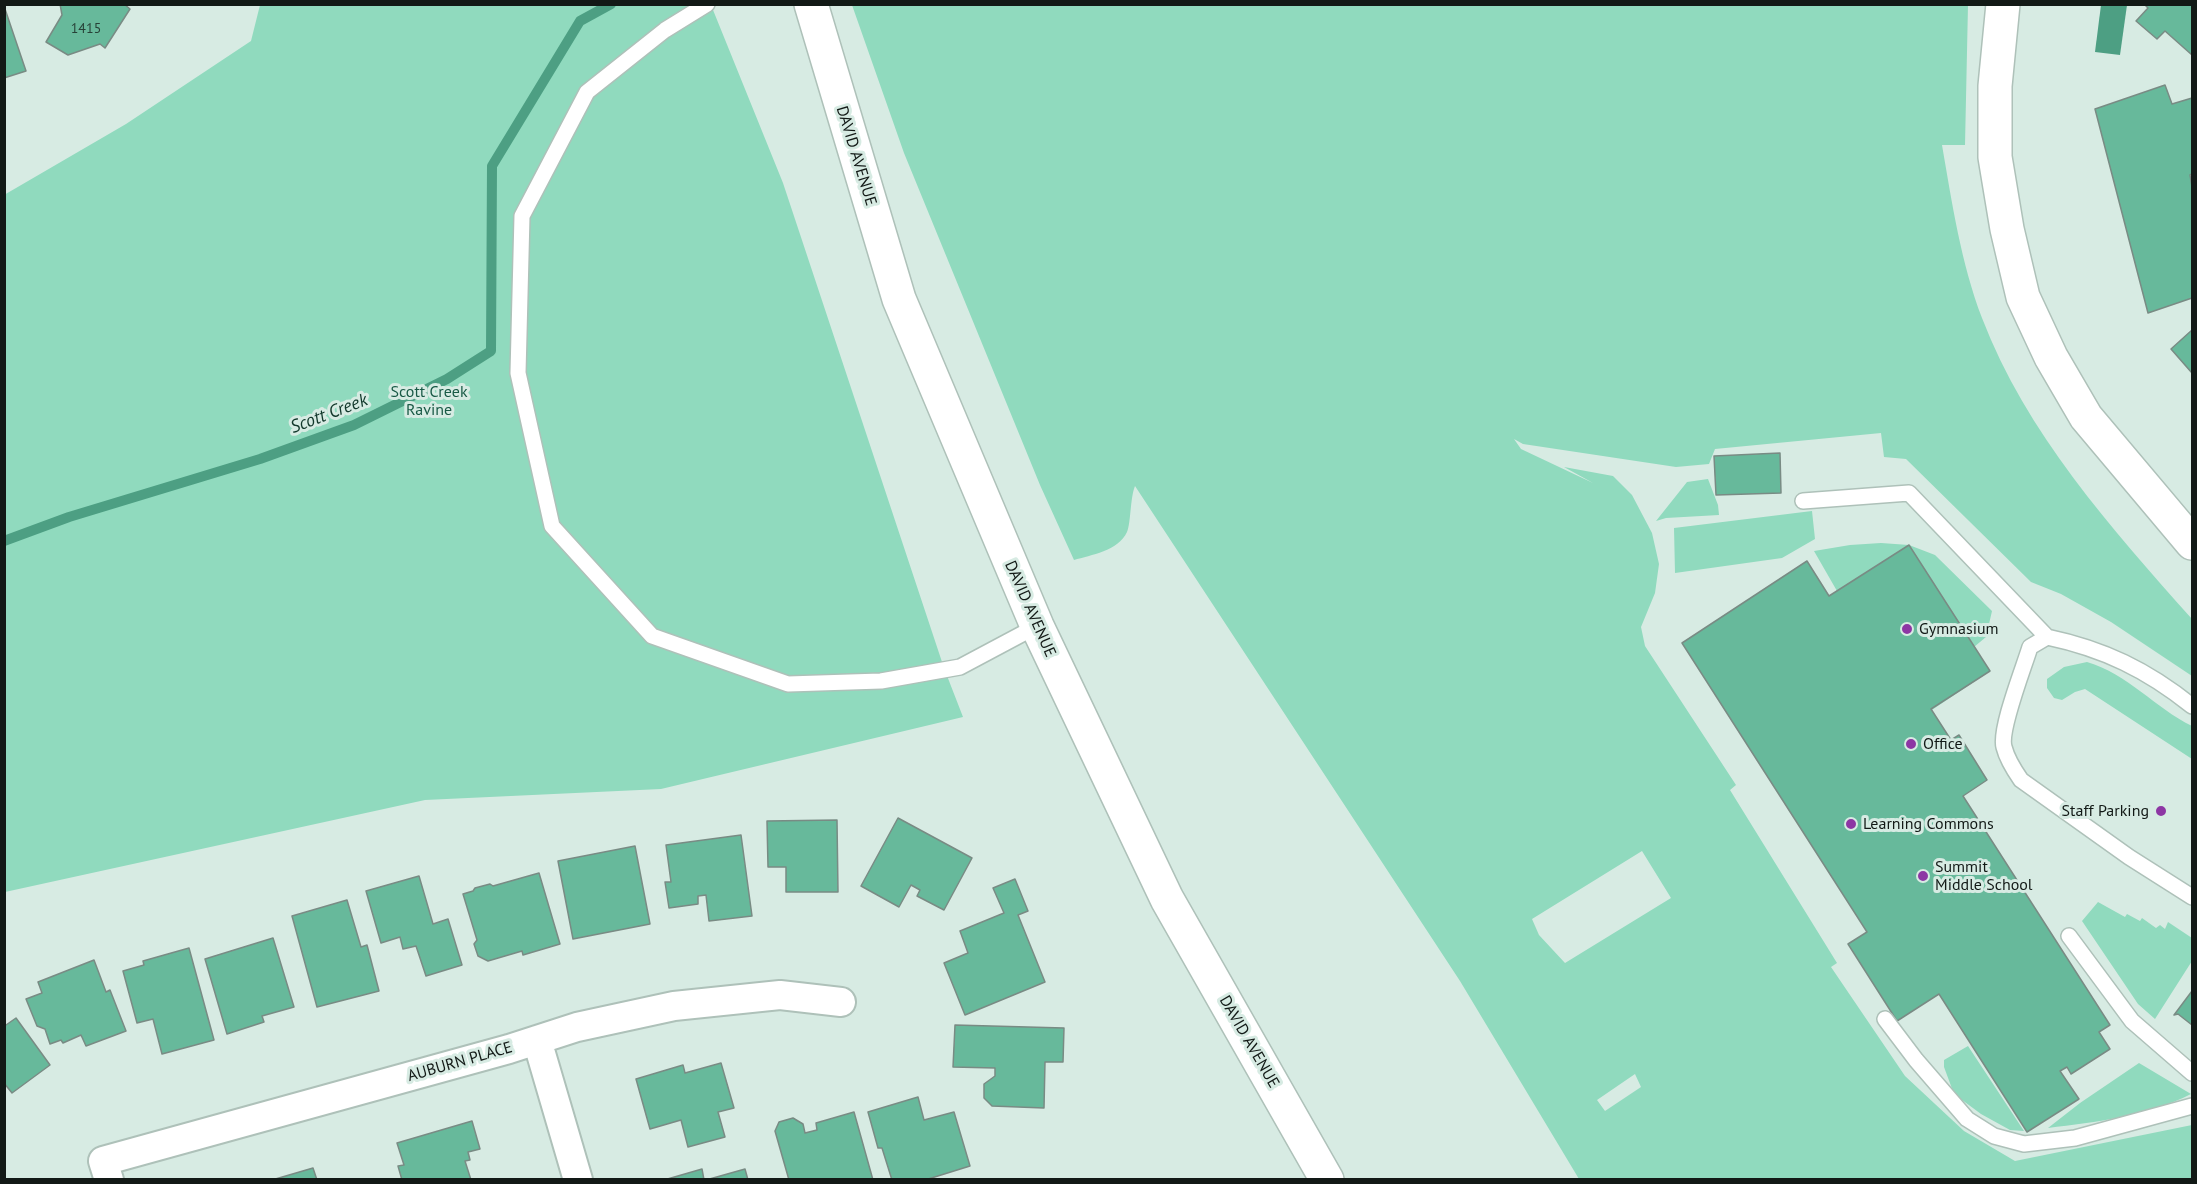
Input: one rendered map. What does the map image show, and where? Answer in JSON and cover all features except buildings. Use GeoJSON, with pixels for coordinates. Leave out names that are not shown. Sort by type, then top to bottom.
{"type":"FeatureCollection","features":[{"type":"Feature","properties":{"kind":"main road","name":"DAVID AVENUE"},"geometry":{"type":"LineString","coordinates":[[811,4],[899,299],[1037,626],[1167,899],[1328,1179]]}},
{"type":"Feature","properties":{"kind":"main road"},"geometry":{"type":"LineString","coordinates":[[2003,4],[1995,86],[1995,157],[2007,229],[2023,297],[2051,357],[2086,417],[2193,543]]}},
{"type":"Feature","properties":{"kind":"street","name":"AUBURN PLACE"},"geometry":{"type":"LineString","coordinates":[[108,1179],[103,1161],[577,1028],[674,1006],[780,994],[841,1002]]}},
{"type":"Feature","properties":{"kind":"street"},"geometry":{"type":"LineString","coordinates":[[537,1040],[578,1179]]}},
{"type":"Feature","properties":{"kind":"lane"},"geometry":{"type":"LineString","coordinates":[[707,4],[665,30],[587,92],[522,216],[518,373],[552,526],[652,636],[788,684],[881,681],[960,667],[1037,626]]}},
{"type":"Feature","properties":{"kind":"lane"},"geometry":{"type":"LineString","coordinates":[[1803,501],[1909,492],[2047,637],[2080,644],[2127,663],[2164,684],[2193,706]]}},
{"type":"Feature","properties":{"kind":"lane"},"geometry":{"type":"LineString","coordinates":[[2047,637],[2030,647],[2012,699],[2003,744],[2013,768],[2021,780],[2129,857],[2193,897]]}},
{"type":"Feature","properties":{"kind":"lane"},"geometry":{"type":"LineString","coordinates":[[2069,936],[2132,1021],[2193,1073]]}},
{"type":"Feature","properties":{"kind":"lane"},"geometry":{"type":"LineString","coordinates":[[1885,1019],[1966,1119],[1994,1136],[2024,1144],[2075,1138],[2193,1106]]}},
{"type":"Feature","properties":{"kind":"green space","name":"Scott Creek Ravine"},"geometry":{"type":"Polygon","coordinates":[[[260,5],[711,5],[783,183],[944,668],[963,717],[661,789],[425,800],[5,892],[4,195],[126,124],[251,41],[260,5]]]}},
{"type":"Feature","properties":{"kind":"green space","name":"Summit Middle School"},"geometry":{"type":"Polygon","coordinates":[[[852,5],[1968,5],[1965,145],[1942,145],[1958,233],[1968,276],[1982,318],[2000,360],[2046,440],[2073,478],[2131,550],[2192,619],[2192,676],[2111,622],[2061,594],[2031,582],[1906,459],[1884,457],[1881,433],[1715,449],[1709,464],[1676,467],[1523,444],[1514,439],[1521,449],[1593,483],[1564,467],[1613,476],[1632,495],[1652,533],[1659,564],[1655,593],[1641,627],[1645,646],[1736,785],[1730,790],[1837,963],[1831,967],[1905,1076],[1964,1131],[2015,1161],[2192,1125],[2192,1179],[1579,1179],[1460,981],[1135,486],[1128,528],[1123,538],[1111,548],[1074,560],[1040,485],[904,153],[852,5]],[[1642,851],[1532,919],[1539,935],[1565,963],[1671,898],[1642,851]],[[1635,1074],[1597,1100],[1605,1111],[1641,1087],[1635,1074]]]}},
{"type":"Feature","properties":{"kind":"green space"},"geometry":{"type":"Polygon","coordinates":[[[1708,479],[1718,505],[1719,515],[1666,518],[1656,521],[1687,482],[1708,479]]]}},
{"type":"Feature","properties":{"kind":"green space"},"geometry":{"type":"Polygon","coordinates":[[[1812,511],[1815,539],[1782,558],[1675,573],[1674,528],[1812,511]]]}},
{"type":"Feature","properties":{"kind":"green space","name":"Gymnasium"},"geometry":{"type":"Polygon","coordinates":[[[1881,543],[1909,545],[1935,555],[1992,611],[1986,637],[1974,647],[1990,671],[1911,724],[1829,596],[1837,591],[1814,551],[1881,543]]]}},
{"type":"Feature","properties":{"kind":"green space"},"geometry":{"type":"Polygon","coordinates":[[[2087,662],[2116,675],[2192,726],[2192,759],[2085,689],[2062,700],[2054,698],[2047,688],[2047,679],[2064,667],[2087,662]]]}},
{"type":"Feature","properties":{"kind":"green space"},"geometry":{"type":"Polygon","coordinates":[[[2098,902],[2125,917],[2127,914],[2140,921],[2142,918],[2156,928],[2160,925],[2165,929],[2168,922],[2192,938],[2192,961],[2155,1019],[2138,1004],[2082,921],[2098,902]]]}},
{"type":"Feature","properties":{"kind":"green space"},"geometry":{"type":"Polygon","coordinates":[[[1968,1046],[2024,1131],[2010,1130],[1981,1114],[1954,1094],[1944,1067],[1944,1060],[1968,1046]]]}},
{"type":"Feature","properties":{"kind":"green space"},"geometry":{"type":"Polygon","coordinates":[[[2139,1063],[2191,1094],[2140,1113],[2048,1128],[2080,1103],[2139,1063]]]}},
{"type":"Feature","properties":{"kind":"shaded area"},"geometry":{"type":"Polygon","coordinates":[[[2101,5],[2127,5],[2120,55],[2095,52],[2101,5]]]}},
{"type":"Feature","properties":{"kind":"waterway","name":"Scott Creek"},"geometry":{"type":"LineString","coordinates":[[4,541],[69,517],[260,459],[354,425],[447,379],[491,351],[492,166],[580,21],[611,4]]}},
{"type":"Feature","properties":{"kind":"place","name":"Gymnasium"},"geometry":{"type":"Point","coordinates":[1907,629]}},
{"type":"Feature","properties":{"kind":"place","name":"Office"},"geometry":{"type":"Point","coordinates":[1911,744]}},
{"type":"Feature","properties":{"kind":"place","name":"Staff Parking"},"geometry":{"type":"Point","coordinates":[2161,811]}},
{"type":"Feature","properties":{"kind":"place","name":"Learning Commons"},"geometry":{"type":"Point","coordinates":[1851,824]}},
{"type":"Feature","properties":{"kind":"place","name":"Summit Middle School"},"geometry":{"type":"Point","coordinates":[1923,876]}}]}
